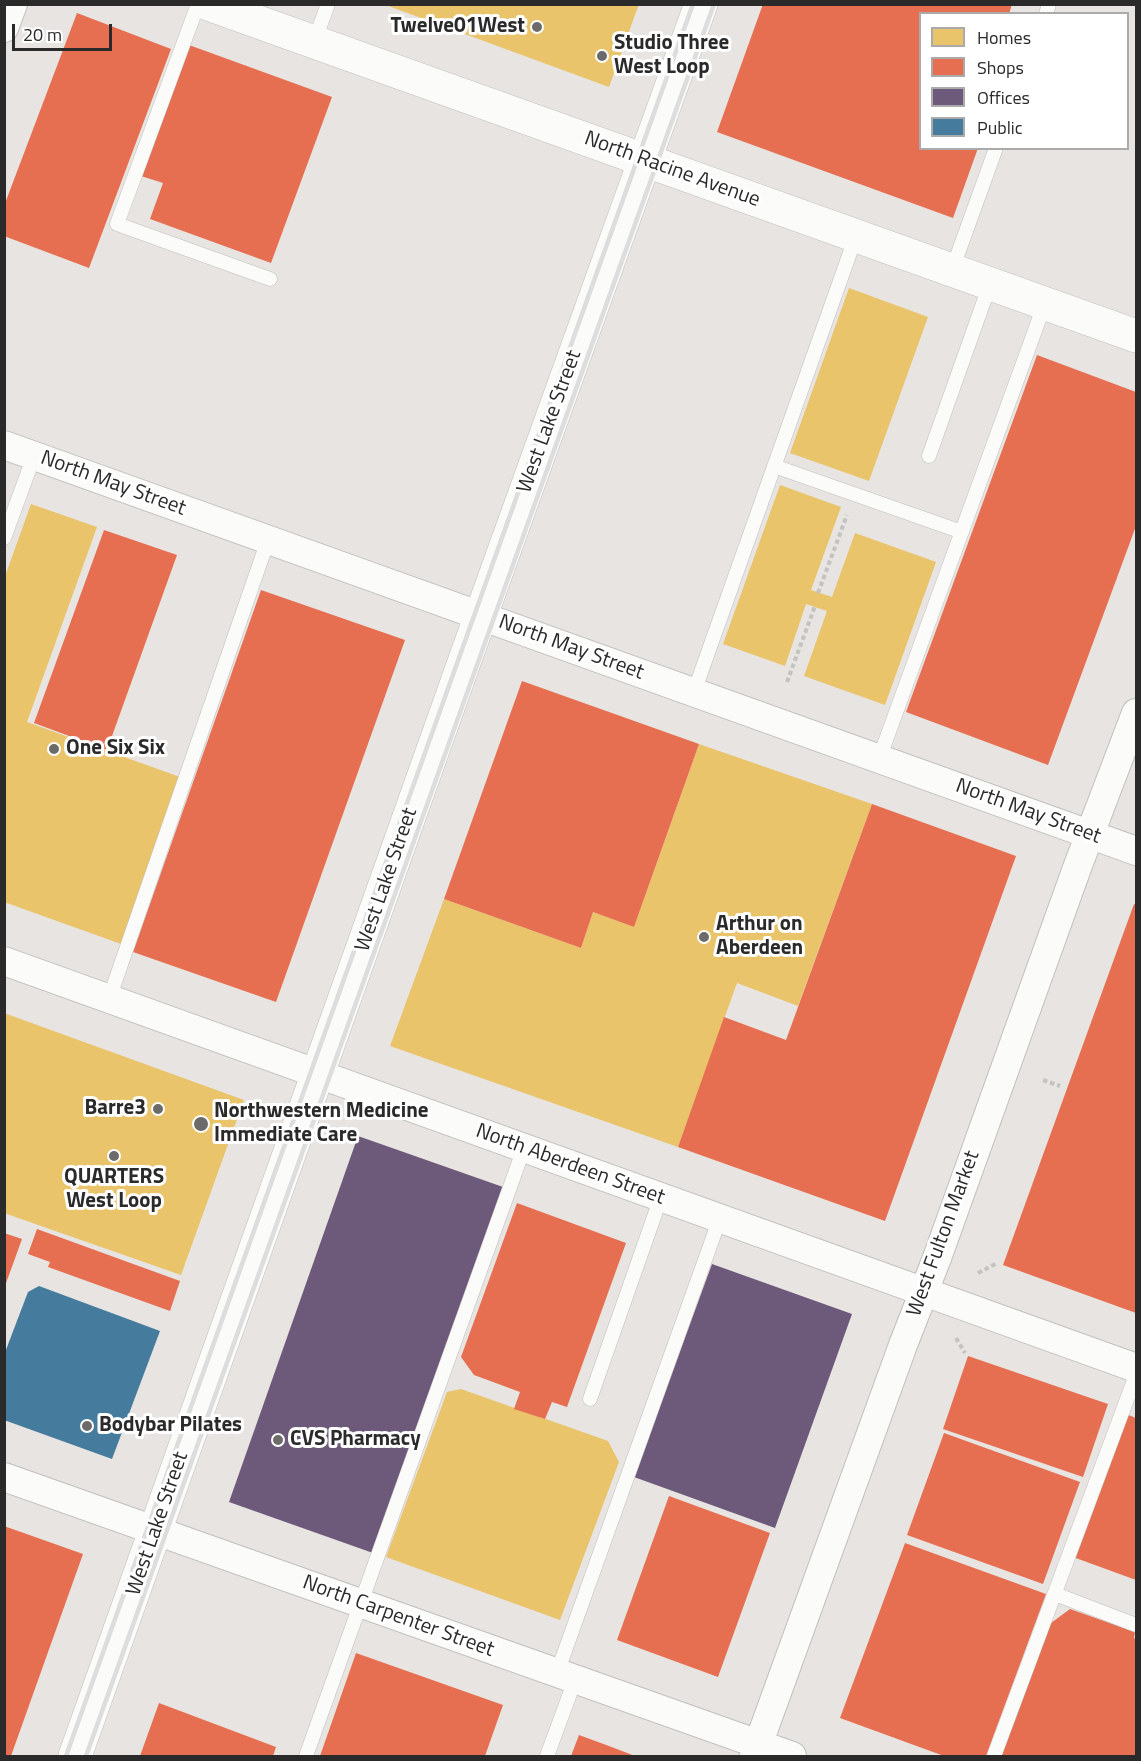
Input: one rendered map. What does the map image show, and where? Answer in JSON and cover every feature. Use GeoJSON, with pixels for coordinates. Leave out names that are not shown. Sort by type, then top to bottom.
{"type":"FeatureCollection","features":[{"type":"Feature","properties":{"kind":"main road","name":"North Racine Avenue"},"geometry":{"type":"LineString","coordinates":[[208,4],[1137,336]]}},
{"type":"Feature","properties":{"kind":"main road","name":"West Lake Street"},"geometry":{"type":"LineString","coordinates":[[75,1756],[701,4]]}},
{"type":"Feature","properties":{"kind":"street"},"geometry":{"type":"LineString","coordinates":[[4,28],[13,4]]}},
{"type":"Feature","properties":{"kind":"street","name":"North May Street"},"geometry":{"type":"LineString","coordinates":[[4,446],[1137,851]]}},
{"type":"Feature","properties":{"kind":"street","name":"West Fulton Market"},"geometry":{"type":"LineString","coordinates":[[756,1750],[1090,834],[1137,713]]}},
{"type":"Feature","properties":{"kind":"street","name":"North Aberdeen Street"},"geometry":{"type":"LineString","coordinates":[[4,961],[1137,1368]]}},
{"type":"Feature","properties":{"kind":"street","name":"North Carpenter Street"},"geometry":{"type":"LineString","coordinates":[[4,1476],[566,1676],[756,1750],[792,1756]]}},
{"type":"Feature","properties":{"kind":"lane"},"geometry":{"type":"LineString","coordinates":[[198,4],[117,224],[270,279]]}},
{"type":"Feature","properties":{"kind":"lane"},"geometry":{"type":"LineString","coordinates":[[314,42],[328,4]]}},
{"type":"Feature","properties":{"kind":"lane"},"geometry":{"type":"LineString","coordinates":[[952,270],[995,150]]}},
{"type":"Feature","properties":{"kind":"lane"},"geometry":{"type":"LineString","coordinates":[[694,692],[856,236]]}},
{"type":"Feature","properties":{"kind":"lane"},"geometry":{"type":"LineString","coordinates":[[928,456],[990,284]]}},
{"type":"Feature","properties":{"kind":"lane"},"geometry":{"type":"LineString","coordinates":[[879,759],[1045,303]]}},
{"type":"Feature","properties":{"kind":"lane"},"geometry":{"type":"LineString","coordinates":[[4,538],[34,456]]}},
{"type":"Feature","properties":{"kind":"lane"},"geometry":{"type":"LineString","coordinates":[[774,466],[962,532]]}},
{"type":"Feature","properties":{"kind":"lane"},"geometry":{"type":"LineString","coordinates":[[109,999],[268,540]]}},
{"type":"Feature","properties":{"kind":"lane"},"geometry":{"type":"LineString","coordinates":[[306,1756],[524,1148]]}},
{"type":"Feature","properties":{"kind":"lane"},"geometry":{"type":"LineString","coordinates":[[590,1399],[661,1197]]}},
{"type":"Feature","properties":{"kind":"lane"},"geometry":{"type":"LineString","coordinates":[[547,1756],[566,1676],[720,1218]]}},
{"type":"Feature","properties":{"kind":"lane"},"geometry":{"type":"LineString","coordinates":[[994,1756],[1137,1375]]}},
{"type":"Feature","properties":{"kind":"lane"},"geometry":{"type":"LineString","coordinates":[[1054,1594],[1137,1624]]}},
{"type":"Feature","properties":{"kind":"path"},"geometry":{"type":"LineString","coordinates":[[818,593],[855,494]]}},
{"type":"Feature","properties":{"kind":"path"},"geometry":{"type":"LineString","coordinates":[[787,682],[815,606]]}},
{"type":"Feature","properties":{"kind":"path"},"geometry":{"type":"LineString","coordinates":[[1043,1080],[1060,1086]]}},
{"type":"Feature","properties":{"kind":"path"},"geometry":{"type":"LineString","coordinates":[[978,1273],[997,1263]]}},
{"type":"Feature","properties":{"kind":"path"},"geometry":{"type":"LineString","coordinates":[[956,1337],[965,1353]]}},
{"type":"Feature","properties":{"kind":"building: Homes","name":"Twelve01West"},"geometry":{"type":"Polygon","coordinates":[[[383,4],[639,4],[609,87],[383,4]]]}},
{"type":"Feature","properties":{"kind":"building: Homes"},"geometry":{"type":"Polygon","coordinates":[[[849,288],[928,317],[869,481],[790,453],[849,288]]]}},
{"type":"Feature","properties":{"kind":"building: Homes"},"geometry":{"type":"Polygon","coordinates":[[[780,485],[841,507],[811,590],[832,597],[855,533],[936,562],[885,705],[804,676],[827,611],[806,604],[785,666],[723,644],[780,485]]]}},
{"type":"Feature","properties":{"kind":"building: Homes","name":"One Six Six"},"geometry":{"type":"Polygon","coordinates":[[[31,504],[97,527],[27,722],[180,777],[121,944],[4,902],[4,579],[31,504]]]}},
{"type":"Feature","properties":{"kind":"building: Homes","name":"Arthur on Aberdeen"},"geometry":{"type":"Polygon","coordinates":[[[699,744],[872,804],[798,1006],[737,983],[678,1147],[390,1046],[444,899],[581,948],[593,912],[634,927],[699,744]]]}},
{"type":"Feature","properties":{"kind":"building: Homes","name":"QUARTERS West Loop"},"geometry":{"type":"Polygon","coordinates":[[[4,1013],[244,1100],[181,1275],[4,1213],[4,1013]]]}},
{"type":"Feature","properties":{"kind":"building: Homes"},"geometry":{"type":"Polygon","coordinates":[[[461,1389],[608,1441],[619,1462],[560,1620],[386,1557],[447,1392],[461,1389]]]}},
{"type":"Feature","properties":{"kind":"building: Shops"},"geometry":{"type":"Polygon","coordinates":[[[763,4],[1012,4],[1010,12],[919,12],[919,150],[977,150],[953,218],[717,132],[763,4]]]}},
{"type":"Feature","properties":{"kind":"building: Shops"},"geometry":{"type":"Polygon","coordinates":[[[77,13],[171,49],[89,268],[4,236],[4,206],[77,13]]]}},
{"type":"Feature","properties":{"kind":"building: Shops"},"geometry":{"type":"Polygon","coordinates":[[[189,45],[332,97],[271,263],[150,219],[163,183],[141,176],[189,45]]]}},
{"type":"Feature","properties":{"kind":"building: Shops"},"geometry":{"type":"Polygon","coordinates":[[[1037,355],[1136,392],[1136,526],[1048,765],[906,712],[1037,355]]]}},
{"type":"Feature","properties":{"kind":"building: Shops"},"geometry":{"type":"Polygon","coordinates":[[[104,530],[177,555],[107,750],[34,723],[104,530]]]}},
{"type":"Feature","properties":{"kind":"building: Shops"},"geometry":{"type":"Polygon","coordinates":[[[261,590],[405,640],[276,1002],[133,952],[261,590]]]}},
{"type":"Feature","properties":{"kind":"building: Shops"},"geometry":{"type":"Polygon","coordinates":[[[522,681],[699,744],[634,927],[593,912],[581,948],[444,899],[522,681]]]}},
{"type":"Feature","properties":{"kind":"building: Shops"},"geometry":{"type":"Polygon","coordinates":[[[872,804],[1016,856],[885,1221],[678,1147],[724,1017],[786,1040],[872,804]]]}},
{"type":"Feature","properties":{"kind":"building: Shops"},"geometry":{"type":"Polygon","coordinates":[[[1134,904],[1136,905],[1136,1313],[1003,1265],[1134,904]]]}},
{"type":"Feature","properties":{"kind":"building: Shops"},"geometry":{"type":"Polygon","coordinates":[[[517,1203],[626,1243],[567,1407],[552,1402],[545,1419],[514,1409],[520,1392],[474,1375],[461,1357],[517,1203]]]}},
{"type":"Feature","properties":{"kind":"building: Shops"},"geometry":{"type":"Polygon","coordinates":[[[37,1229],[180,1281],[170,1311],[48,1267],[50,1262],[28,1254],[37,1229]]]}},
{"type":"Feature","properties":{"kind":"building: Shops"},"geometry":{"type":"Polygon","coordinates":[[[4,1233],[22,1239],[5,1286],[4,1286],[4,1233]]]}},
{"type":"Feature","properties":{"kind":"building: Shops"},"geometry":{"type":"Polygon","coordinates":[[[968,1356],[1108,1404],[1083,1477],[943,1429],[968,1356]]]}},
{"type":"Feature","properties":{"kind":"building: Shops"},"geometry":{"type":"Polygon","coordinates":[[[1126,1414],[1136,1418],[1136,1580],[1073,1557],[1126,1414]]]}},
{"type":"Feature","properties":{"kind":"building: Shops"},"geometry":{"type":"Polygon","coordinates":[[[944,1433],[1080,1482],[1043,1584],[907,1535],[944,1433]]]}},
{"type":"Feature","properties":{"kind":"building: Shops"},"geometry":{"type":"Polygon","coordinates":[[[669,1496],[770,1533],[718,1677],[617,1640],[669,1496]]]}},
{"type":"Feature","properties":{"kind":"building: Shops"},"geometry":{"type":"Polygon","coordinates":[[[4,1526],[83,1554],[11,1756],[4,1756],[4,1526]]]}},
{"type":"Feature","properties":{"kind":"building: Shops"},"geometry":{"type":"Polygon","coordinates":[[[905,1543],[1046,1594],[986,1756],[944,1756],[840,1718],[905,1543]]]}},
{"type":"Feature","properties":{"kind":"building: Shops"},"geometry":{"type":"Polygon","coordinates":[[[1070,1609],[1135,1632],[1136,1756],[1000,1756],[1047,1626],[1070,1609]]]}},
{"type":"Feature","properties":{"kind":"building: Shops"},"geometry":{"type":"Polygon","coordinates":[[[356,1653],[503,1705],[485,1756],[320,1756],[356,1653]]]}},
{"type":"Feature","properties":{"kind":"building: Shops"},"geometry":{"type":"Polygon","coordinates":[[[159,1703],[276,1747],[273,1756],[140,1756],[159,1703]]]}},
{"type":"Feature","properties":{"kind":"building: Shops"},"geometry":{"type":"Polygon","coordinates":[[[579,1735],[609,1746],[635,1756],[571,1756],[579,1735]]]}},
{"type":"Feature","properties":{"kind":"building: Offices"},"geometry":{"type":"Polygon","coordinates":[[[358,1136],[503,1187],[373,1553],[229,1502],[358,1136]]]}},
{"type":"Feature","properties":{"kind":"building: Offices"},"geometry":{"type":"Polygon","coordinates":[[[712,1264],[852,1314],[775,1528],[634,1477],[712,1264]]]}},
{"type":"Feature","properties":{"kind":"building: Public"},"geometry":{"type":"Polygon","coordinates":[[[39,1286],[160,1331],[112,1459],[4,1420],[4,1355],[28,1292],[39,1286]]]}},
{"type":"Feature","properties":{"kind":"railway"},"geometry":{"type":"LineString","coordinates":[[66,1756],[693,4]]}},
{"type":"Feature","properties":{"kind":"railway"},"geometry":{"type":"LineString","coordinates":[[86,1756],[714,4]]}},
{"type":"Feature","properties":{"kind":"place","name":"Twelve01West"},"geometry":{"type":"Point","coordinates":[537,27]}},
{"type":"Feature","properties":{"kind":"place","name":"Studio Three West Loop"},"geometry":{"type":"Point","coordinates":[602,56]}},
{"type":"Feature","properties":{"kind":"place","name":"One Six Six"},"geometry":{"type":"Point","coordinates":[54,749]}},
{"type":"Feature","properties":{"kind":"place","name":"Arthur on Aberdeen"},"geometry":{"type":"Point","coordinates":[704,937]}},
{"type":"Feature","properties":{"kind":"place","name":"Barre3"},"geometry":{"type":"Point","coordinates":[158,1109]}},
{"type":"Feature","properties":{"kind":"place","name":"Northwestern Medicine Immediate Care"},"geometry":{"type":"Point","coordinates":[201,1124]}},
{"type":"Feature","properties":{"kind":"place","name":"QUARTERS West Loop"},"geometry":{"type":"Point","coordinates":[114,1156]}},
{"type":"Feature","properties":{"kind":"place","name":"Bodybar Pilates"},"geometry":{"type":"Point","coordinates":[87,1426]}},
{"type":"Feature","properties":{"kind":"place","name":"CVS Pharmacy"},"geometry":{"type":"Point","coordinates":[278,1440]}}]}
